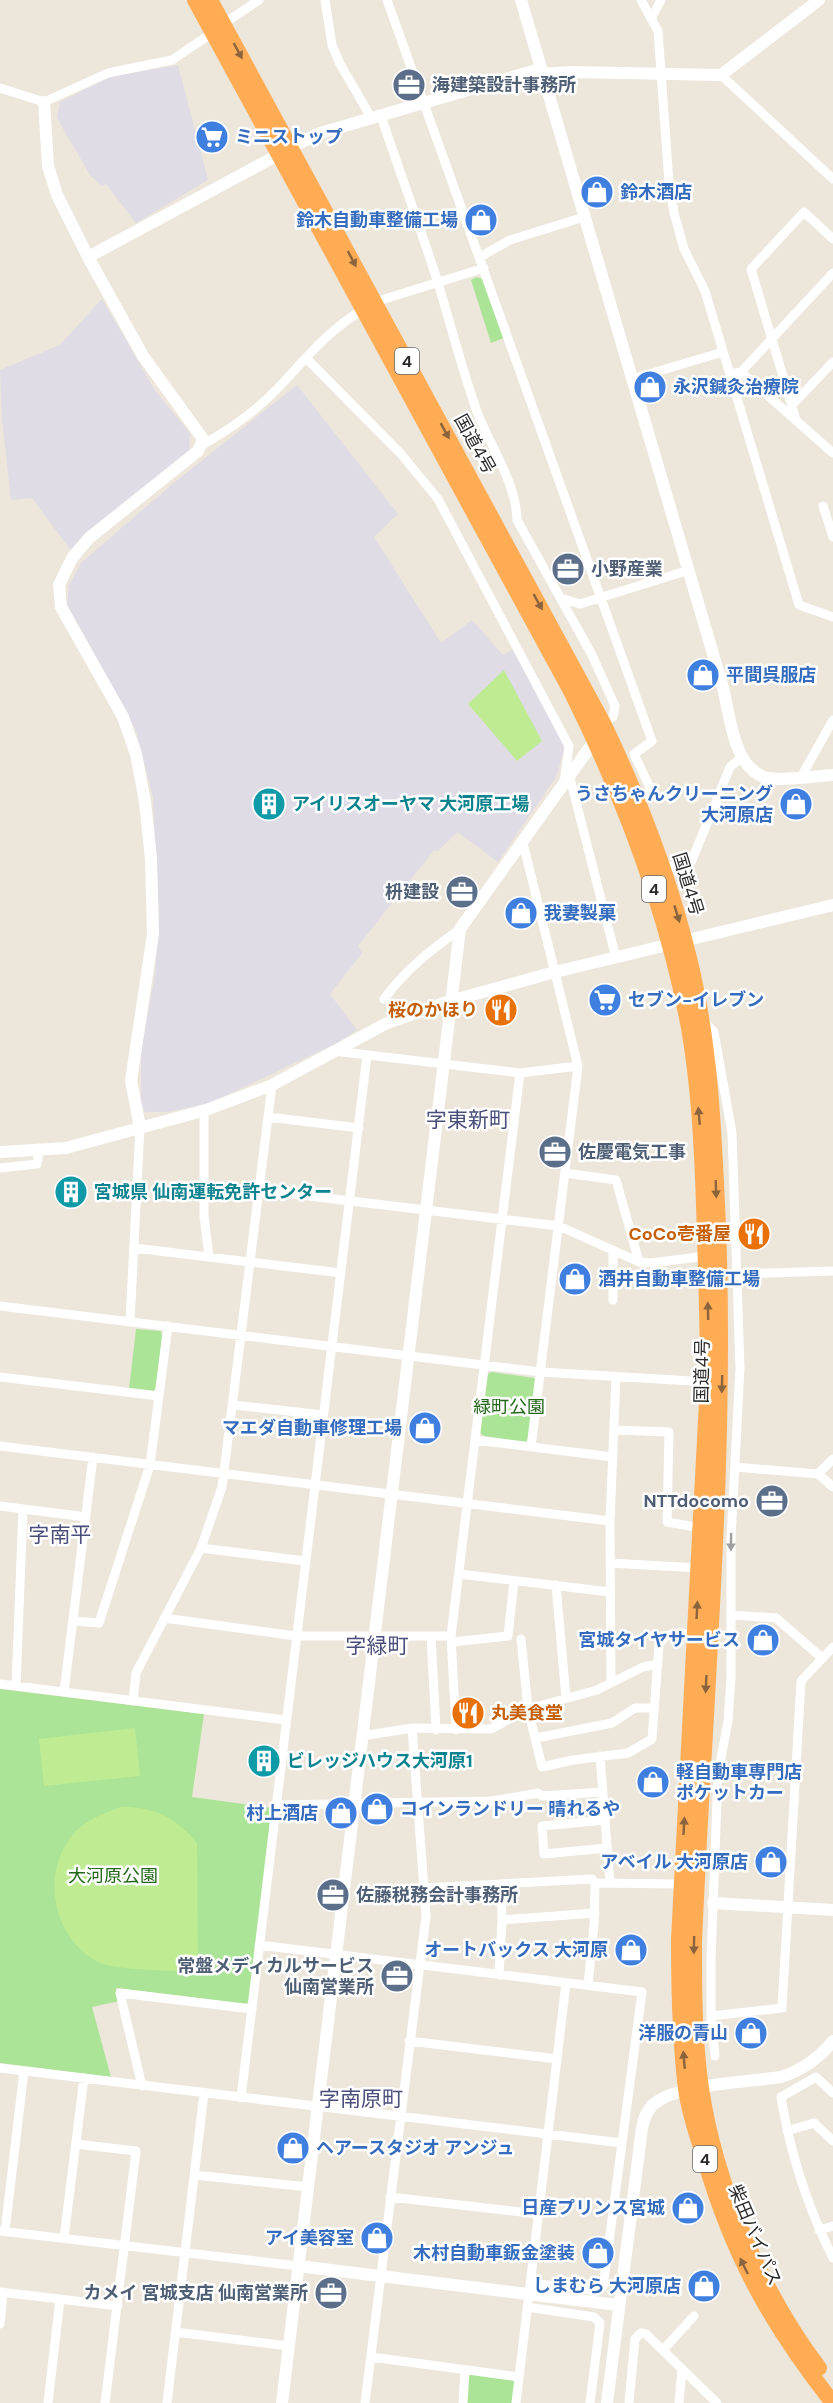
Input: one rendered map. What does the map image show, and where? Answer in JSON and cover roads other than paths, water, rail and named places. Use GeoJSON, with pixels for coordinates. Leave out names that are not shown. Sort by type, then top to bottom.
{"type":"FeatureCollection","features":[{"type":"Feature","properties":{"kind":"highway","name":"国道4号"},"geometry":{"type":"LineString","coordinates":[[195,0],[218,28],[368,307],[595,740],[632,824],[677,942],[701,1018],[711,1096],[715,1157],[722,1383],[689,1886]]}},
{"type":"Feature","properties":{"kind":"highway","name":"国道4号"},"geometry":{"type":"LineString","coordinates":[[210,0],[218,28]]}},
{"type":"Feature","properties":{"kind":"highway","name":"国道4号"},"geometry":{"type":"LineString","coordinates":[[368,307],[603,723],[639,800],[663,865],[677,942],[696,1079],[706,1256],[708,1382],[696,1634],[689,1886]]}},
{"type":"Feature","properties":{"kind":"highway","name":"柴田バイパス"},"geometry":{"type":"LineString","coordinates":[[689,1886],[694,2012],[694,2090],[714,2192],[743,2265],[779,2329],[833,2403]]}},
{"type":"Feature","properties":{"kind":"highway","name":"柴田バイパス"},"geometry":{"type":"LineString","coordinates":[[694,2090],[746,2240],[792,2327],[833,2385]]}},
{"type":"Feature","properties":{"kind":"street"},"geometry":{"type":"LineString","coordinates":[[0,88],[45,102],[94,78],[172,60],[259,0]]}},
{"type":"Feature","properties":{"kind":"street"},"geometry":{"type":"LineString","coordinates":[[325,0],[332,45],[340,64],[376,118],[438,283],[472,396],[503,470],[516,509],[517,520],[592,655],[615,706],[613,717],[603,723]]}},
{"type":"Feature","properties":{"kind":"street"},"geometry":{"type":"LineString","coordinates":[[387,0],[651,741],[634,754],[652,792],[639,800]]}},
{"type":"Feature","properties":{"kind":"street"},"geometry":{"type":"LineString","coordinates":[[521,0],[689,570],[741,758],[750,768],[764,777],[833,776]]}},
{"type":"Feature","properties":{"kind":"street"},"geometry":{"type":"LineString","coordinates":[[640,0],[652,17],[658,31],[669,183],[684,249],[705,291],[799,605],[833,617]]}},
{"type":"Feature","properties":{"kind":"street"},"geometry":{"type":"LineString","coordinates":[[652,17],[661,0]]}},
{"type":"Feature","properties":{"kind":"street"},"geometry":{"type":"LineString","coordinates":[[88,257],[317,135],[541,72],[721,75],[819,0]]}},
{"type":"Feature","properties":{"kind":"street"},"geometry":{"type":"LineString","coordinates":[[721,75],[833,179]]}},
{"type":"Feature","properties":{"kind":"street"},"geometry":{"type":"LineString","coordinates":[[45,102],[48,166],[57,195],[88,257],[143,356],[202,439],[202,445]]}},
{"type":"Feature","properties":{"kind":"street"},"geometry":{"type":"LineString","coordinates":[[796,420],[751,269],[804,212],[833,239]]}},
{"type":"Feature","properties":{"kind":"street"},"geometry":{"type":"LineString","coordinates":[[480,257],[510,240],[584,217]]}},
{"type":"Feature","properties":{"kind":"street"},"geometry":{"type":"LineString","coordinates":[[130,1322],[140,1127],[131,1081],[153,934],[152,859],[136,754],[123,717],[61,607],[59,585],[72,558],[89,538],[198,451],[202,445],[229,430],[275,392],[331,330],[368,307],[484,268]]}},
{"type":"Feature","properties":{"kind":"street"},"geometry":{"type":"LineString","coordinates":[[730,374],[741,372],[833,273]]}},
{"type":"Feature","properties":{"kind":"street"},"geometry":{"type":"LineString","coordinates":[[632,379],[723,352]]}},
{"type":"Feature","properties":{"kind":"street"},"geometry":{"type":"LineString","coordinates":[[306,358],[401,454],[438,500],[569,746],[567,782],[616,958]]}},
{"type":"Feature","properties":{"kind":"street"},"geometry":{"type":"LineString","coordinates":[[792,405],[833,362]]}},
{"type":"Feature","properties":{"kind":"street"},"geometry":{"type":"LineString","coordinates":[[741,372],[832,451]]}},
{"type":"Feature","properties":{"kind":"street"},"geometry":{"type":"LineString","coordinates":[[823,506],[832,533]]}},
{"type":"Feature","properties":{"kind":"street"},"geometry":{"type":"LineString","coordinates":[[561,598],[580,604],[689,570]]}},
{"type":"Feature","properties":{"kind":"street"},"geometry":{"type":"LineString","coordinates":[[801,777],[833,720]]}},
{"type":"Feature","properties":{"kind":"street"},"geometry":{"type":"LineString","coordinates":[[384,999],[421,957],[460,929],[595,740]]}},
{"type":"Feature","properties":{"kind":"street"},"geometry":{"type":"LineString","coordinates":[[663,865],[684,869],[690,865],[730,767],[741,758]]}},
{"type":"Feature","properties":{"kind":"street"},"geometry":{"type":"LineString","coordinates":[[523,843],[578,1066],[531,1447]]}},
{"type":"Feature","properties":{"kind":"street"},"geometry":{"type":"LineString","coordinates":[[0,1152],[66,1148],[204,1111],[272,1085],[330,1051],[387,1023],[450,1001],[555,972],[833,905]]}},
{"type":"Feature","properties":{"kind":"street"},"geometry":{"type":"LineString","coordinates":[[282,2403],[460,929]]}},
{"type":"Feature","properties":{"kind":"street"},"geometry":{"type":"LineString","coordinates":[[701,1018],[714,1032],[732,1133],[740,1368],[730,1615],[731,1678],[728,1721],[718,1774],[713,1903],[711,2016],[715,2056]]}},
{"type":"Feature","properties":{"kind":"street"},"geometry":{"type":"LineString","coordinates":[[330,1051],[520,1073],[578,1066]]}},
{"type":"Feature","properties":{"kind":"street"},"geometry":{"type":"LineString","coordinates":[[241,2098],[367,1055]]}},
{"type":"Feature","properties":{"kind":"street"},"geometry":{"type":"LineString","coordinates":[[456,1730],[452,1639],[520,1073]]}},
{"type":"Feature","properties":{"kind":"street"},"geometry":{"type":"LineString","coordinates":[[133,1701],[136,1673],[201,1548],[224,1474],[272,1085]]}},
{"type":"Feature","properties":{"kind":"street"},"geometry":{"type":"LineString","coordinates":[[204,1111],[204,1216],[209,1257]]}},
{"type":"Feature","properties":{"kind":"street"},"geometry":{"type":"LineString","coordinates":[[268,1117],[359,1128]]}},
{"type":"Feature","properties":{"kind":"street"},"geometry":{"type":"LineString","coordinates":[[0,1168],[37,1164],[39,1151]]}},
{"type":"Feature","properties":{"kind":"street"},"geometry":{"type":"LineString","coordinates":[[565,1173],[616,1180],[639,1262]]}},
{"type":"Feature","properties":{"kind":"street"},"geometry":{"type":"LineString","coordinates":[[259,1190],[559,1226],[639,1262],[651,1263],[706,1256]]}},
{"type":"Feature","properties":{"kind":"street"},"geometry":{"type":"LineString","coordinates":[[134,1248],[341,1273]]}},
{"type":"Feature","properties":{"kind":"street"},"geometry":{"type":"LineString","coordinates":[[613,1250],[613,1300]]}},
{"type":"Feature","properties":{"kind":"street"},"geometry":{"type":"LineString","coordinates":[[738,1274],[833,1271]]}},
{"type":"Feature","properties":{"kind":"street"},"geometry":{"type":"LineString","coordinates":[[0,1306],[541,1372],[708,1382]]}},
{"type":"Feature","properties":{"kind":"street"},"geometry":{"type":"LineString","coordinates":[[73,1621],[99,1623],[150,1465],[168,1326]]}},
{"type":"Feature","properties":{"kind":"street"},"geometry":{"type":"LineString","coordinates":[[0,1377],[159,1396]]}},
{"type":"Feature","properties":{"kind":"street"},"geometry":{"type":"LineString","coordinates":[[611,1683],[610,1521],[616,1377]]}},
{"type":"Feature","properties":{"kind":"street"},"geometry":{"type":"LineString","coordinates":[[233,1405],[323,1415]]}},
{"type":"Feature","properties":{"kind":"street"},"geometry":{"type":"LineString","coordinates":[[614,1430],[669,1432],[667,1522],[701,1528]]}},
{"type":"Feature","properties":{"kind":"street"},"geometry":{"type":"LineString","coordinates":[[475,1440],[613,1457]]}},
{"type":"Feature","properties":{"kind":"street"},"geometry":{"type":"LineString","coordinates":[[0,1446],[610,1521]]}},
{"type":"Feature","properties":{"kind":"street"},"geometry":{"type":"LineString","coordinates":[[64,1692],[93,1457]]}},
{"type":"Feature","properties":{"kind":"street"},"geometry":{"type":"LineString","coordinates":[[819,1474],[833,1459]]}},
{"type":"Feature","properties":{"kind":"street"},"geometry":{"type":"LineString","coordinates":[[735,1467],[819,1474],[833,1487]]}},
{"type":"Feature","properties":{"kind":"street"},"geometry":{"type":"LineString","coordinates":[[0,1506],[86,1517]]}},
{"type":"Feature","properties":{"kind":"street"},"geometry":{"type":"LineString","coordinates":[[16,1686],[23,1509]]}},
{"type":"Feature","properties":{"kind":"street"},"geometry":{"type":"LineString","coordinates":[[201,1548],[305,1561]]}},
{"type":"Feature","properties":{"kind":"street"},"geometry":{"type":"LineString","coordinates":[[610,1563],[699,1568]]}},
{"type":"Feature","properties":{"kind":"street"},"geometry":{"type":"LineString","coordinates":[[459,1575],[610,1592]]}},
{"type":"Feature","properties":{"kind":"street"},"geometry":{"type":"LineString","coordinates":[[164,1618],[296,1635],[431,1636],[452,1639],[508,1636],[514,1581]]}},
{"type":"Feature","properties":{"kind":"street"},"geometry":{"type":"LineString","coordinates":[[556,1585],[566,1698]]}},
{"type":"Feature","properties":{"kind":"street"},"geometry":{"type":"LineString","coordinates":[[730,1615],[776,1618],[822,1658]]}},
{"type":"Feature","properties":{"kind":"street"},"geometry":{"type":"LineString","coordinates":[[521,1639],[528,1708],[542,1767],[628,1753],[652,1739],[659,1645],[663,1637],[673,1633],[696,1634]]}},
{"type":"Feature","properties":{"kind":"street"},"geometry":{"type":"LineString","coordinates":[[431,1636],[435,1730]]}},
{"type":"Feature","properties":{"kind":"street"},"geometry":{"type":"LineString","coordinates":[[711,2016],[783,2008],[801,1681],[833,1647]]}},
{"type":"Feature","properties":{"kind":"street"},"geometry":{"type":"LineString","coordinates":[[362,1736],[412,1728],[490,1729],[528,1708],[597,1690],[643,1667],[658,1664]]}},
{"type":"Feature","properties":{"kind":"street"},"geometry":{"type":"LineString","coordinates":[[0,1684],[286,1720]]}},
{"type":"Feature","properties":{"kind":"street"},"geometry":{"type":"LineString","coordinates":[[536,1738],[612,1723],[634,1708],[654,1708]]}},
{"type":"Feature","properties":{"kind":"street"},"geometry":{"type":"LineString","coordinates":[[365,2403],[426,1916],[412,1728]]}},
{"type":"Feature","properties":{"kind":"street"},"geometry":{"type":"LineString","coordinates":[[600,1756],[610,1883]]}},
{"type":"Feature","properties":{"kind":"street"},"geometry":{"type":"LineString","coordinates":[[276,1805],[492,1801],[538,1793],[542,1796],[603,1792]]}},
{"type":"Feature","properties":{"kind":"street"},"geometry":{"type":"LineString","coordinates":[[605,1820],[542,1826],[544,1854],[607,1848]]}},
{"type":"Feature","properties":{"kind":"street"},"geometry":{"type":"LineString","coordinates":[[424,1888],[591,1879],[595,1883],[689,1886]]}},
{"type":"Feature","properties":{"kind":"street"},"geometry":{"type":"LineString","coordinates":[[588,1985],[595,1913],[595,1883]]}},
{"type":"Feature","properties":{"kind":"street"},"geometry":{"type":"LineString","coordinates":[[499,1975],[501,1884]]}},
{"type":"Feature","properties":{"kind":"street"},"geometry":{"type":"LineString","coordinates":[[713,1903],[833,1910]]}},
{"type":"Feature","properties":{"kind":"street"},"geometry":{"type":"LineString","coordinates":[[502,1920],[595,1913]]}},
{"type":"Feature","properties":{"kind":"street"},"geometry":{"type":"LineString","coordinates":[[259,1945],[642,1992],[603,2288],[597,2291],[529,2295]]}},
{"type":"Feature","properties":{"kind":"street"},"geometry":{"type":"LineString","coordinates":[[516,2403],[566,1983]]}},
{"type":"Feature","properties":{"kind":"street"},"geometry":{"type":"LineString","coordinates":[[142,2086],[120,1993],[252,2009]]}},
{"type":"Feature","properties":{"kind":"street"},"geometry":{"type":"LineString","coordinates":[[409,2041],[557,2059]]}},
{"type":"Feature","properties":{"kind":"street"},"geometry":{"type":"LineString","coordinates":[[607,2403],[644,2118],[656,2102],[694,2090],[781,2077],[793,2073],[811,2062],[833,2041]]}},
{"type":"Feature","properties":{"kind":"street"},"geometry":{"type":"LineString","coordinates":[[0,2068],[622,2143]]}},
{"type":"Feature","properties":{"kind":"street"},"geometry":{"type":"LineString","coordinates":[[24,2071],[3,2231],[618,2305]]}},
{"type":"Feature","properties":{"kind":"street"},"geometry":{"type":"LineString","coordinates":[[833,2093],[816,2077],[782,2097],[787,2131],[819,2230],[833,2258]]}},
{"type":"Feature","properties":{"kind":"street"},"geometry":{"type":"LineString","coordinates":[[64,2238],[84,2078]]}},
{"type":"Feature","properties":{"kind":"street"},"geometry":{"type":"LineString","coordinates":[[166,2403],[204,2093]]}},
{"type":"Feature","properties":{"kind":"street"},"geometry":{"type":"LineString","coordinates":[[787,2131],[814,2123],[833,2141]]}},
{"type":"Feature","properties":{"kind":"street"},"geometry":{"type":"LineString","coordinates":[[76,2144],[136,2151],[105,2403]]}},
{"type":"Feature","properties":{"kind":"street"},"geometry":{"type":"LineString","coordinates":[[194,2175],[308,2187]]}},
{"type":"Feature","properties":{"kind":"street"},"geometry":{"type":"LineString","coordinates":[[390,2197],[538,2214]]}},
{"type":"Feature","properties":{"kind":"street"},"geometry":{"type":"LineString","coordinates":[[819,2230],[833,2226]]}},
{"type":"Feature","properties":{"kind":"street"},"geometry":{"type":"LineString","coordinates":[[0,2324],[2,2292],[118,2306]]}},
{"type":"Feature","properties":{"kind":"street"},"geometry":{"type":"LineString","coordinates":[[529,2295],[594,2317],[600,2323],[590,2403]]}},
{"type":"Feature","properties":{"kind":"street"},"geometry":{"type":"LineString","coordinates":[[48,2403],[60,2300]]}},
{"type":"Feature","properties":{"kind":"street"},"geometry":{"type":"LineString","coordinates":[[663,2350],[694,2316]]}},
{"type":"Feature","properties":{"kind":"street"},"geometry":{"type":"LineString","coordinates":[[175,2332],[289,2346]]}},
{"type":"Feature","properties":{"kind":"street"},"geometry":{"type":"LineString","coordinates":[[629,2403],[637,2335],[646,2334],[717,2403]]}},
{"type":"Feature","properties":{"kind":"street"},"geometry":{"type":"LineString","coordinates":[[371,2357],[519,2377]]}},
{"type":"Feature","properties":{"kind":"street"},"geometry":{"type":"LineString","coordinates":[[679,2403],[682,2369]]}},
{"type":"Feature","properties":{"kind":"street"},"geometry":{"type":"LineString","coordinates":[[463,2403],[465,2370]]}},
{"type":"Feature","properties":{"kind":"place","name":"海建築設計事務所"},"geometry":{"type":"Point","coordinates":[409,85]}},
{"type":"Feature","properties":{"kind":"place","name":"ミニストップ"},"geometry":{"type":"Point","coordinates":[212,137]}},
{"type":"Feature","properties":{"kind":"place","name":"鈴木酒店"},"geometry":{"type":"Point","coordinates":[597,192]}},
{"type":"Feature","properties":{"kind":"place","name":"鈴木自動車整備工場"},"geometry":{"type":"Point","coordinates":[481,220]}},
{"type":"Feature","properties":{"kind":"place","name":"永沢鍼灸治療院"},"geometry":{"type":"Point","coordinates":[650,387]}},
{"type":"Feature","properties":{"kind":"place","name":"小野産業"},"geometry":{"type":"Point","coordinates":[568,569]}},
{"type":"Feature","properties":{"kind":"place","name":"平間呉服店"},"geometry":{"type":"Point","coordinates":[703,675]}},
{"type":"Feature","properties":{"kind":"place","name":"アイリスオーヤマ 大河原工場"},"geometry":{"type":"Point","coordinates":[269,804]}},
{"type":"Feature","properties":{"kind":"place","name":"うさちゃんクリーニング 大河原店"},"geometry":{"type":"Point","coordinates":[796,804]}},
{"type":"Feature","properties":{"kind":"place","name":"枡建設"},"geometry":{"type":"Point","coordinates":[462,892]}},
{"type":"Feature","properties":{"kind":"place","name":"我妻製菓"},"geometry":{"type":"Point","coordinates":[521,913]}},
{"type":"Feature","properties":{"kind":"place","name":"セブン-イレブン"},"geometry":{"type":"Point","coordinates":[605,1000]}},
{"type":"Feature","properties":{"kind":"place","name":"桜のかほり"},"geometry":{"type":"Point","coordinates":[501,1010]}},
{"type":"Feature","properties":{"kind":"place","name":"佐慶電気工事"},"geometry":{"type":"Point","coordinates":[555,1152]}},
{"type":"Feature","properties":{"kind":"place","name":"宮城県 仙南運転免許センター"},"geometry":{"type":"Point","coordinates":[71,1192]}},
{"type":"Feature","properties":{"kind":"place","name":"CoCo壱番屋"},"geometry":{"type":"Point","coordinates":[754,1234]}},
{"type":"Feature","properties":{"kind":"place","name":"酒井自動車整備工場"},"geometry":{"type":"Point","coordinates":[575,1279]}},
{"type":"Feature","properties":{"kind":"place","name":"マエダ自動車修理工場"},"geometry":{"type":"Point","coordinates":[425,1428]}},
{"type":"Feature","properties":{"kind":"place","name":"NTTdocomo"},"geometry":{"type":"Point","coordinates":[772,1501]}},
{"type":"Feature","properties":{"kind":"place","name":"宮城タイヤサービス"},"geometry":{"type":"Point","coordinates":[763,1640]}},
{"type":"Feature","properties":{"kind":"place","name":"丸美食堂"},"geometry":{"type":"Point","coordinates":[468,1713]}},
{"type":"Feature","properties":{"kind":"place","name":"ビレッジハウス大河原1"},"geometry":{"type":"Point","coordinates":[264,1761]}},
{"type":"Feature","properties":{"kind":"place","name":"軽自動車専門店 ポケットカー"},"geometry":{"type":"Point","coordinates":[653,1782]}},
{"type":"Feature","properties":{"kind":"place","name":"コインランドリー 晴れるや"},"geometry":{"type":"Point","coordinates":[377,1809]}},
{"type":"Feature","properties":{"kind":"place","name":"村上酒店"},"geometry":{"type":"Point","coordinates":[341,1813]}},
{"type":"Feature","properties":{"kind":"place","name":"アベイル 大河原店"},"geometry":{"type":"Point","coordinates":[771,1862]}},
{"type":"Feature","properties":{"kind":"place","name":"佐藤税務会計事務所"},"geometry":{"type":"Point","coordinates":[333,1895]}},
{"type":"Feature","properties":{"kind":"place","name":"オートバックス 大河原"},"geometry":{"type":"Point","coordinates":[631,1950]}},
{"type":"Feature","properties":{"kind":"place","name":"常盤メディカルサービス 仙南営業所"},"geometry":{"type":"Point","coordinates":[397,1976]}},
{"type":"Feature","properties":{"kind":"place","name":"洋服の青山"},"geometry":{"type":"Point","coordinates":[751,2033]}},
{"type":"Feature","properties":{"kind":"place","name":"ヘアースタジオ アンジュ"},"geometry":{"type":"Point","coordinates":[293,2148]}},
{"type":"Feature","properties":{"kind":"place","name":"日産プリンス宮城"},"geometry":{"type":"Point","coordinates":[688,2208]}},
{"type":"Feature","properties":{"kind":"place","name":"アイ美容室"},"geometry":{"type":"Point","coordinates":[377,2238]}},
{"type":"Feature","properties":{"kind":"place","name":"木村自動車鈑金塗装"},"geometry":{"type":"Point","coordinates":[598,2253]}},
{"type":"Feature","properties":{"kind":"place","name":"しまむら 大河原店"},"geometry":{"type":"Point","coordinates":[704,2286]}},
{"type":"Feature","properties":{"kind":"place","name":"カメイ 宮城支店 仙南営業所"},"geometry":{"type":"Point","coordinates":[331,2293]}},
{"type":"Feature","properties":{"kind":"district","name":"字東新町"},"geometry":{"type":"Point","coordinates":[468,1120]}},
{"type":"Feature","properties":{"kind":"district","name":"字南平"},"geometry":{"type":"Point","coordinates":[60,1535]}},
{"type":"Feature","properties":{"kind":"district","name":"字緑町"},"geometry":{"type":"Point","coordinates":[377,1646]}},
{"type":"Feature","properties":{"kind":"district","name":"字南原町"},"geometry":{"type":"Point","coordinates":[361,2099]}},
{"type":"Feature","properties":{"kind":"park label","name":"緑町公園"},"geometry":{"type":"Point","coordinates":[509,1407]}},
{"type":"Feature","properties":{"kind":"park label","name":"大河原公園"},"geometry":{"type":"Point","coordinates":[113,1876]}}]}
